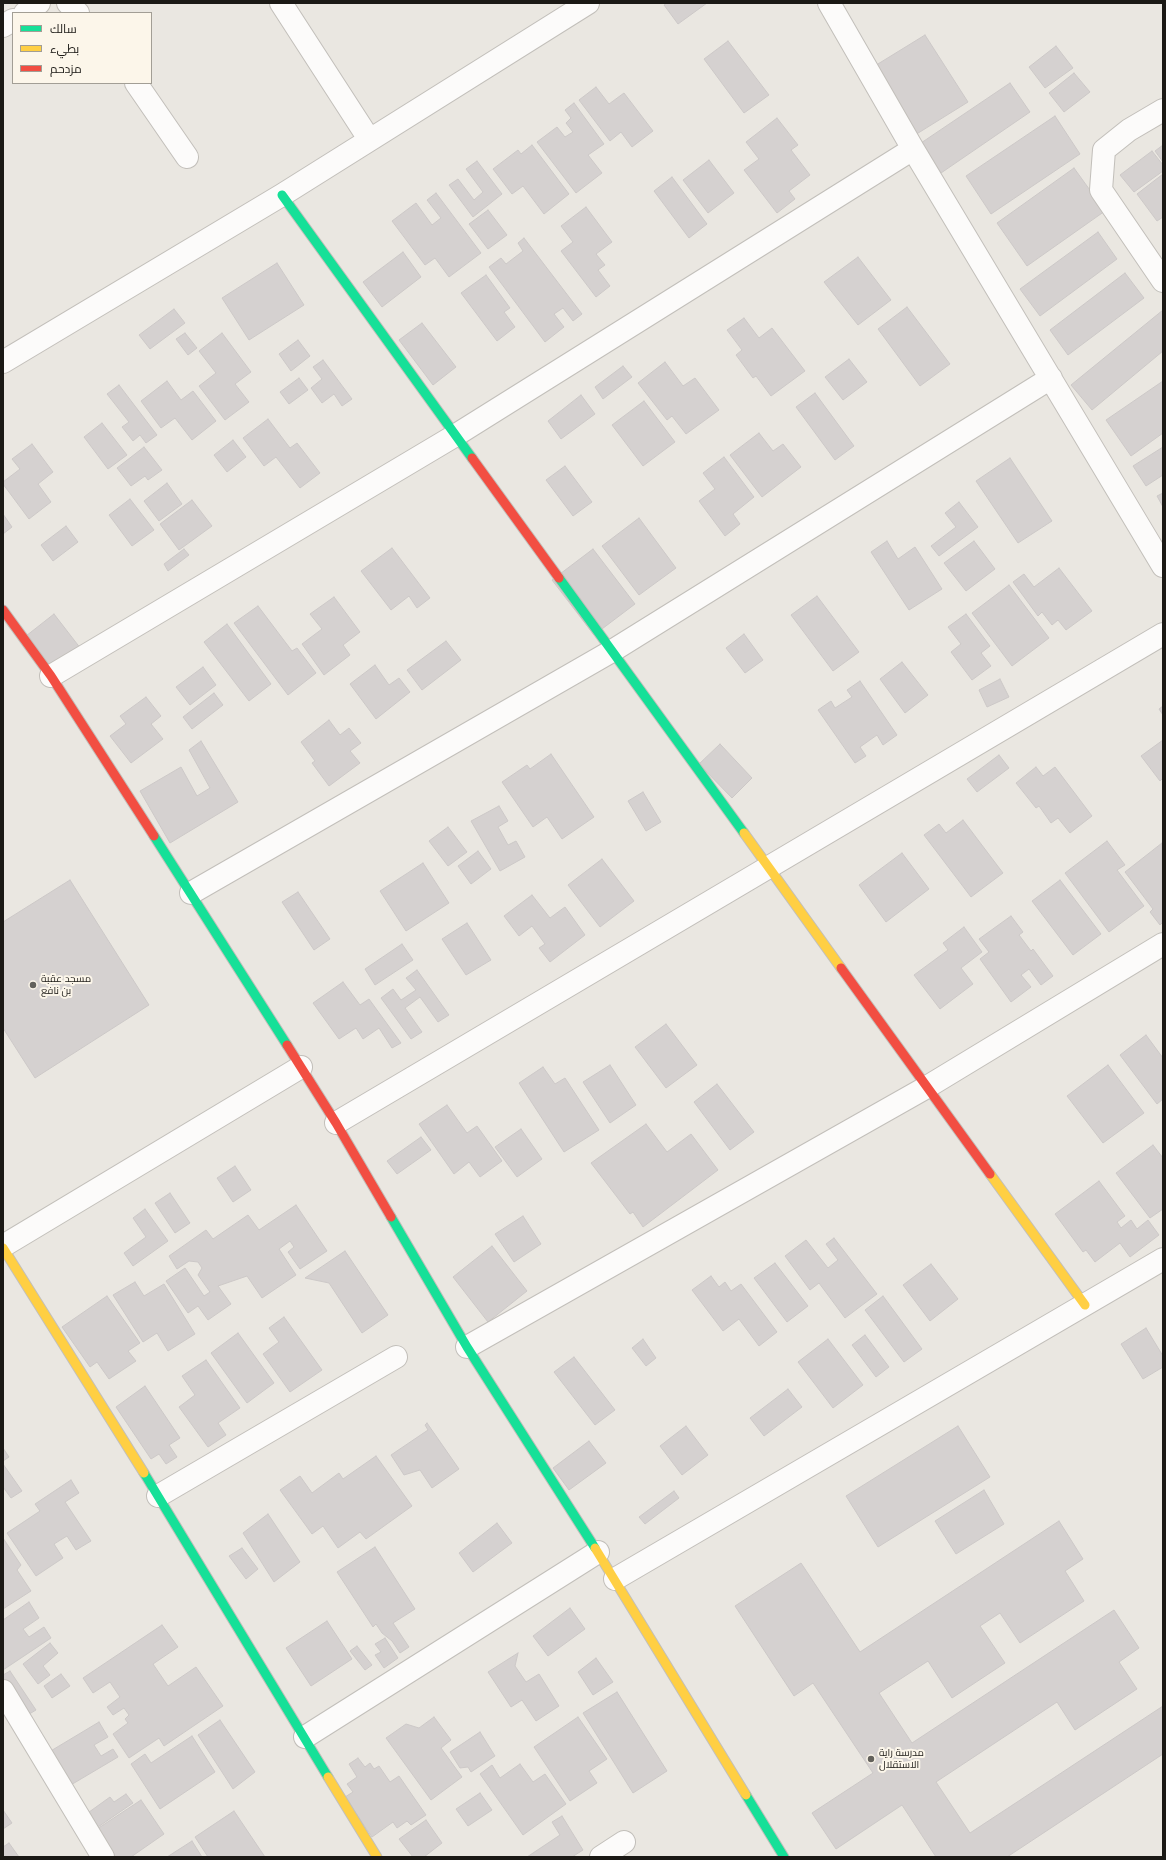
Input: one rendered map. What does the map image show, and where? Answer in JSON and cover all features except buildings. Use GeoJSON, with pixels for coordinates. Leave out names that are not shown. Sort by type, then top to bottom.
{"type":"FeatureCollection","features":[{"type":"Feature","properties":{"kind":"street"},"geometry":{"type":"LineString","coordinates":[[26,12],[39,3]]}},
{"type":"Feature","properties":{"kind":"street"},"geometry":{"type":"LineString","coordinates":[[68,3],[77,12]]}},
{"type":"Feature","properties":{"kind":"street"},"geometry":{"type":"LineString","coordinates":[[281,3],[369,140]]}},
{"type":"Feature","properties":{"kind":"street"},"geometry":{"type":"LineString","coordinates":[[3,362],[282,195],[588,3]]}},
{"type":"Feature","properties":{"kind":"street"},"geometry":{"type":"LineString","coordinates":[[829,3],[913,149],[1163,566]]}},
{"type":"Feature","properties":{"kind":"street"},"geometry":{"type":"LineString","coordinates":[[3,26],[12,21]]}},
{"type":"Feature","properties":{"kind":"street"},"geometry":{"type":"LineString","coordinates":[[137,84],[187,157]]}},
{"type":"Feature","properties":{"kind":"street"},"geometry":{"type":"LineString","coordinates":[[1163,110],[1129,130],[1104,150],[1101,190],[1163,281]]}},
{"type":"Feature","properties":{"kind":"street"},"geometry":{"type":"LineString","coordinates":[[51,676],[456,435],[913,149]]}},
{"type":"Feature","properties":{"kind":"street"},"geometry":{"type":"LineString","coordinates":[[282,195],[1086,1305]]}},
{"type":"Feature","properties":{"kind":"street"},"geometry":{"type":"LineString","coordinates":[[191,893],[612,651],[1050,378]]}},
{"type":"Feature","properties":{"kind":"street"},"geometry":{"type":"LineString","coordinates":[[3,610],[51,676],[301,1067],[336,1123],[467,1347],[615,1579],[784,1857]]}},
{"type":"Feature","properties":{"kind":"street"},"geometry":{"type":"LineString","coordinates":[[336,1123],[1163,634]]}},
{"type":"Feature","properties":{"kind":"street"},"geometry":{"type":"LineString","coordinates":[[467,1347],[927,1087],[1163,944]]}},
{"type":"Feature","properties":{"kind":"street"},"geometry":{"type":"LineString","coordinates":[[301,1067],[3,1247],[158,1496],[377,1857]]}},
{"type":"Feature","properties":{"kind":"street"},"geometry":{"type":"LineString","coordinates":[[615,1579],[1163,1259]]}},
{"type":"Feature","properties":{"kind":"street"},"geometry":{"type":"LineString","coordinates":[[158,1496],[396,1357]]}},
{"type":"Feature","properties":{"kind":"street"},"geometry":{"type":"LineString","coordinates":[[305,1737],[598,1552]]}},
{"type":"Feature","properties":{"kind":"street"},"geometry":{"type":"LineString","coordinates":[[3,1691],[103,1857]]}},
{"type":"Feature","properties":{"kind":"street"},"geometry":{"type":"LineString","coordinates":[[601,1857],[624,1842]]}},
{"type":"Feature","properties":{"kind":"traffic: fast"},"geometry":{"type":"LineString","coordinates":[[282,195],[472,458]]}},
{"type":"Feature","properties":{"kind":"traffic: fast"},"geometry":{"type":"LineString","coordinates":[[559,578],[744,833]]}},
{"type":"Feature","properties":{"kind":"traffic: fast"},"geometry":{"type":"LineString","coordinates":[[154,836],[287,1045]]}},
{"type":"Feature","properties":{"kind":"traffic: fast"},"geometry":{"type":"LineString","coordinates":[[391,1217],[467,1347],[595,1548]]}},
{"type":"Feature","properties":{"kind":"traffic: fast"},"geometry":{"type":"LineString","coordinates":[[144,1473],[328,1777]]}},
{"type":"Feature","properties":{"kind":"traffic: fast"},"geometry":{"type":"LineString","coordinates":[[746,1795],[784,1857]]}},
{"type":"Feature","properties":{"kind":"traffic: slow"},"geometry":{"type":"LineString","coordinates":[[744,833],[841,968]]}},
{"type":"Feature","properties":{"kind":"traffic: slow"},"geometry":{"type":"LineString","coordinates":[[990,1174],[1085,1305]]}},
{"type":"Feature","properties":{"kind":"traffic: slow"},"geometry":{"type":"LineString","coordinates":[[3,1248],[144,1473]]}},
{"type":"Feature","properties":{"kind":"traffic: slow"},"geometry":{"type":"LineString","coordinates":[[595,1548],[746,1795]]}},
{"type":"Feature","properties":{"kind":"traffic: slow"},"geometry":{"type":"LineString","coordinates":[[328,1777],[377,1857]]}},
{"type":"Feature","properties":{"kind":"traffic: jam"},"geometry":{"type":"LineString","coordinates":[[472,458],[559,578]]}},
{"type":"Feature","properties":{"kind":"traffic: jam"},"geometry":{"type":"LineString","coordinates":[[3,610],[51,676],[154,836]]}},
{"type":"Feature","properties":{"kind":"traffic: jam"},"geometry":{"type":"LineString","coordinates":[[841,968],[990,1174]]}},
{"type":"Feature","properties":{"kind":"traffic: jam"},"geometry":{"type":"LineString","coordinates":[[287,1045],[336,1123],[391,1217]]}},
{"type":"Feature","properties":{"kind":"place","name":"مسجد عقبة بن نافع"},"geometry":{"type":"Point","coordinates":[33,985]}},
{"type":"Feature","properties":{"kind":"place","name":"مدرسة راية الاستقلال"},"geometry":{"type":"Point","coordinates":[871,1759]}}]}
